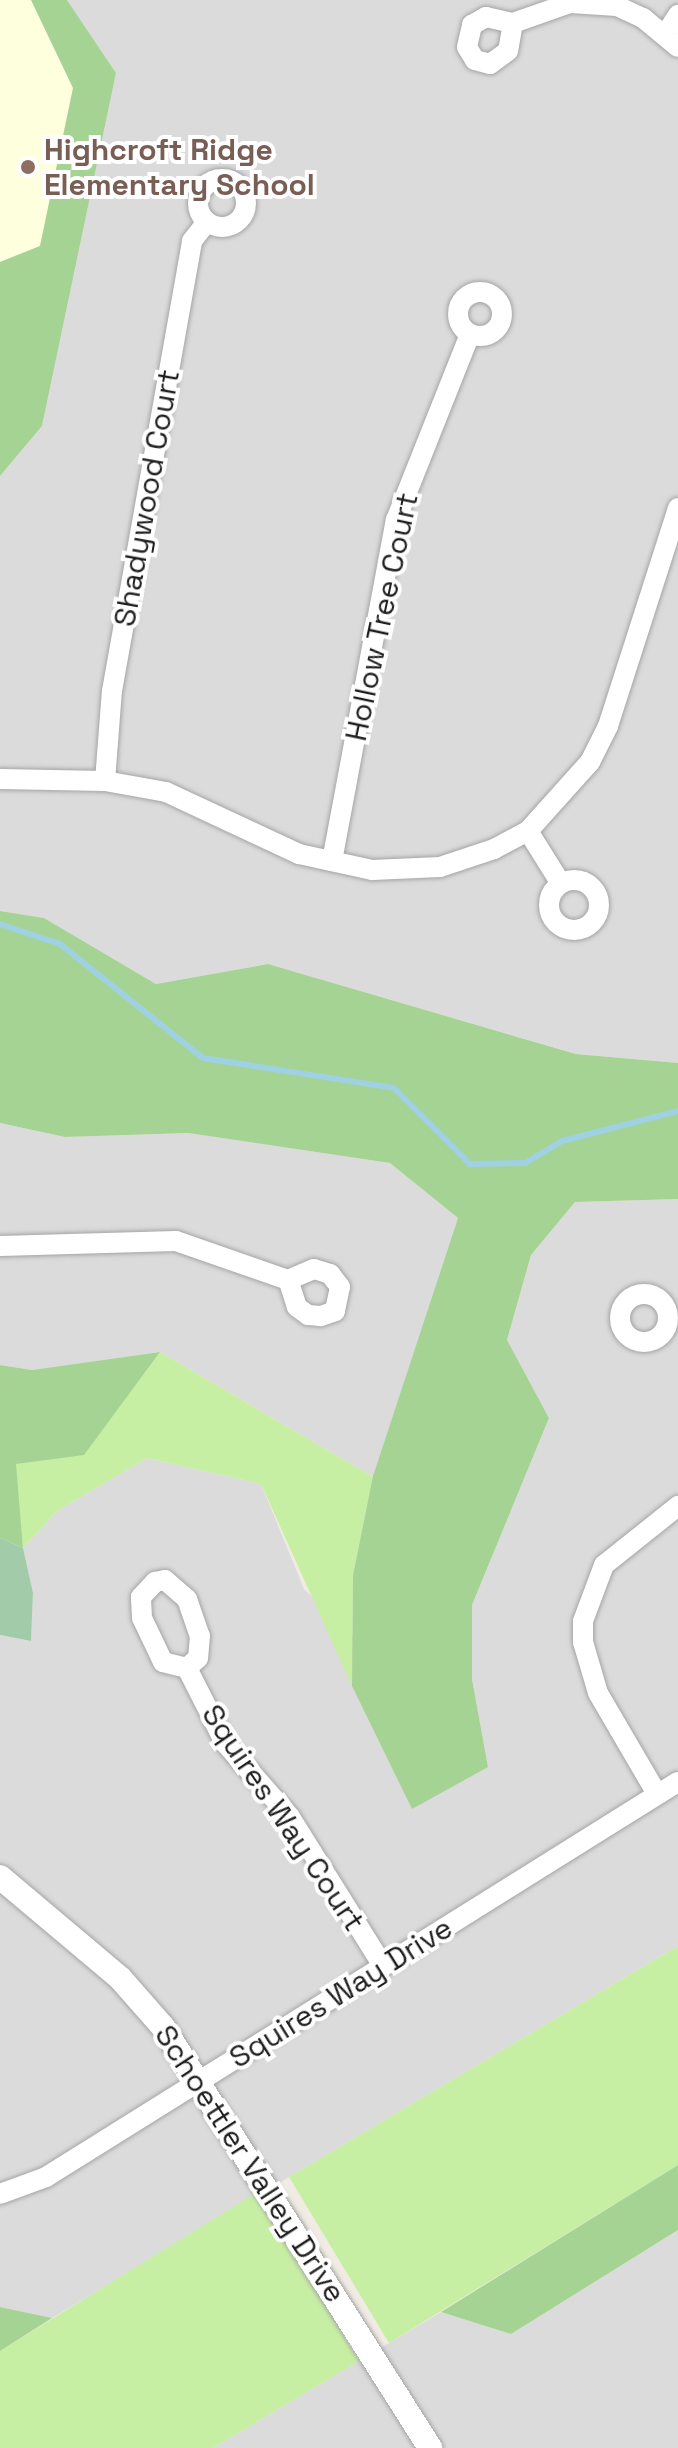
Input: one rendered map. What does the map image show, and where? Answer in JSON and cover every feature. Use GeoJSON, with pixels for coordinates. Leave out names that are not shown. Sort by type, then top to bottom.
{"type":"FeatureCollection","features":[{"type":"Feature","properties":{"kind":"street"},"geometry":{"type":"LineString","coordinates":[[513,23],[570,3],[620,3],[672,41],[678,15]]}},
{"type":"Feature","properties":{"kind":"street","name":"Shadywood Court"},"geometry":{"type":"LineString","coordinates":[[105,781],[112,691],[192,241],[207,222]]}},
{"type":"Feature","properties":{"kind":"street","name":"Hollow Tree Court"},"geometry":{"type":"LineString","coordinates":[[332,861],[396,520],[470,334]]}},
{"type":"Feature","properties":{"kind":"street"},"geometry":{"type":"LineString","coordinates":[[0,779],[105,781],[166,792],[257,838],[332,861],[411,871],[470,858],[528,831],[590,762],[608,726],[678,508]]}},
{"type":"Feature","properties":{"kind":"street"},"geometry":{"type":"LineString","coordinates":[[528,831],[560,882]]}},
{"type":"Feature","properties":{"kind":"street"},"geometry":{"type":"LineString","coordinates":[[0,1246],[176,1241],[288,1280]]}},
{"type":"Feature","properties":{"kind":"street"},"geometry":{"type":"LineString","coordinates":[[657,1794],[598,1693],[586,1654],[583,1621],[604,1565],[678,1506]]}},
{"type":"Feature","properties":{"kind":"street","name":"Squires Way Court"},"geometry":{"type":"LineString","coordinates":[[187,1668],[225,1743],[290,1817],[383,1966]]}},
{"type":"Feature","properties":{"kind":"street","name":"Squires Way Drive"},"geometry":{"type":"LineString","coordinates":[[0,2194],[46,2177],[678,1782]]}},
{"type":"Feature","properties":{"kind":"street","name":"Schoettler Valley Drive"},"geometry":{"type":"LineString","coordinates":[[0,1877],[120,1978],[202,2082],[430,2448]]}},
{"type":"Feature","properties":{"kind":"shaded area","name":"Highcroft Ridge Elementary School"},"geometry":{"type":"Polygon","coordinates":[[[0,0],[31,0],[73,88],[40,246],[0,262],[0,0]]]}},
{"type":"Feature","properties":{"kind":"shaded area"},"geometry":{"type":"Polygon","coordinates":[[[67,0],[678,0],[678,1063],[577,1054],[268,964],[156,984],[44,918],[0,911],[0,476],[42,426],[116,73],[67,0]]]}},
{"type":"Feature","properties":{"kind":"shaded area"},"geometry":{"type":"Polygon","coordinates":[[[0,1123],[65,1137],[188,1133],[390,1163],[458,1218],[373,1477],[160,1352],[32,1370],[0,1365],[0,1123]]]}},
{"type":"Feature","properties":{"kind":"shaded area"},"geometry":{"type":"Polygon","coordinates":[[[678,1199],[678,1946],[52,2318],[0,2307],[0,1635],[31,1641],[33,1593],[23,1548],[57,1511],[147,1458],[261,1484],[304,1589],[488,1767],[472,1679],[472,1605],[549,1418],[507,1340],[531,1255],[575,1202],[678,1199]]]}},
{"type":"Feature","properties":{"kind":"shaded area"},"geometry":{"type":"Polygon","coordinates":[[[0,1538],[23,1548],[33,1593],[31,1641],[0,1635],[0,1538]]]}},
{"type":"Feature","properties":{"kind":"shaded area"},"geometry":{"type":"Polygon","coordinates":[[[678,2230],[678,2448],[213,2448],[441,2312],[511,2334],[678,2230]]]}},
{"type":"Feature","properties":{"kind":"green space"},"geometry":{"type":"Polygon","coordinates":[[[31,0],[67,0],[116,73],[42,426],[0,476],[0,262],[40,246],[73,88],[31,0]]]}},
{"type":"Feature","properties":{"kind":"green space"},"geometry":{"type":"Polygon","coordinates":[[[0,911],[44,918],[156,984],[268,964],[576,1054],[678,1063],[678,1199],[575,1202],[531,1255],[507,1340],[549,1418],[472,1605],[472,1679],[488,1767],[412,1809],[352,1686],[353,1575],[373,1476],[458,1218],[390,1163],[188,1133],[65,1137],[0,1123],[0,911]]]}},
{"type":"Feature","properties":{"kind":"green space"},"geometry":{"type":"Polygon","coordinates":[[[160,1352],[373,1477],[353,1575],[352,1686],[261,1484],[147,1458],[57,1511],[23,1548],[15,1464],[84,1454],[160,1352]]]}},
{"type":"Feature","properties":{"kind":"green space"},"geometry":{"type":"Polygon","coordinates":[[[160,1352],[84,1455],[16,1464],[23,1548],[0,1538],[0,1365],[32,1370],[160,1352]]]}},
{"type":"Feature","properties":{"kind":"green space"},"geometry":{"type":"Polygon","coordinates":[[[678,1946],[678,2165],[389,2343],[289,2177],[678,1946]]]}},
{"type":"Feature","properties":{"kind":"green space"},"geometry":{"type":"Polygon","coordinates":[[[678,2165],[678,2230],[511,2334],[441,2312],[678,2165]]]}},
{"type":"Feature","properties":{"kind":"green space"},"geometry":{"type":"Polygon","coordinates":[[[259,2191],[359,2361],[213,2448],[0,2448],[0,2351],[259,2191]]]}},
{"type":"Feature","properties":{"kind":"green space"},"geometry":{"type":"Polygon","coordinates":[[[0,2307],[52,2318],[0,2351],[0,2307]]]}},
{"type":"Feature","properties":{"kind":"waterway"},"geometry":{"type":"LineString","coordinates":[[0,924],[60,944],[203,1058],[394,1088],[470,1164],[525,1163],[562,1141],[678,1111]]}},
{"type":"Feature","properties":{"kind":"place","name":"Highcroft Ridge Elementary School"},"geometry":{"type":"Point","coordinates":[28,167]}}]}
